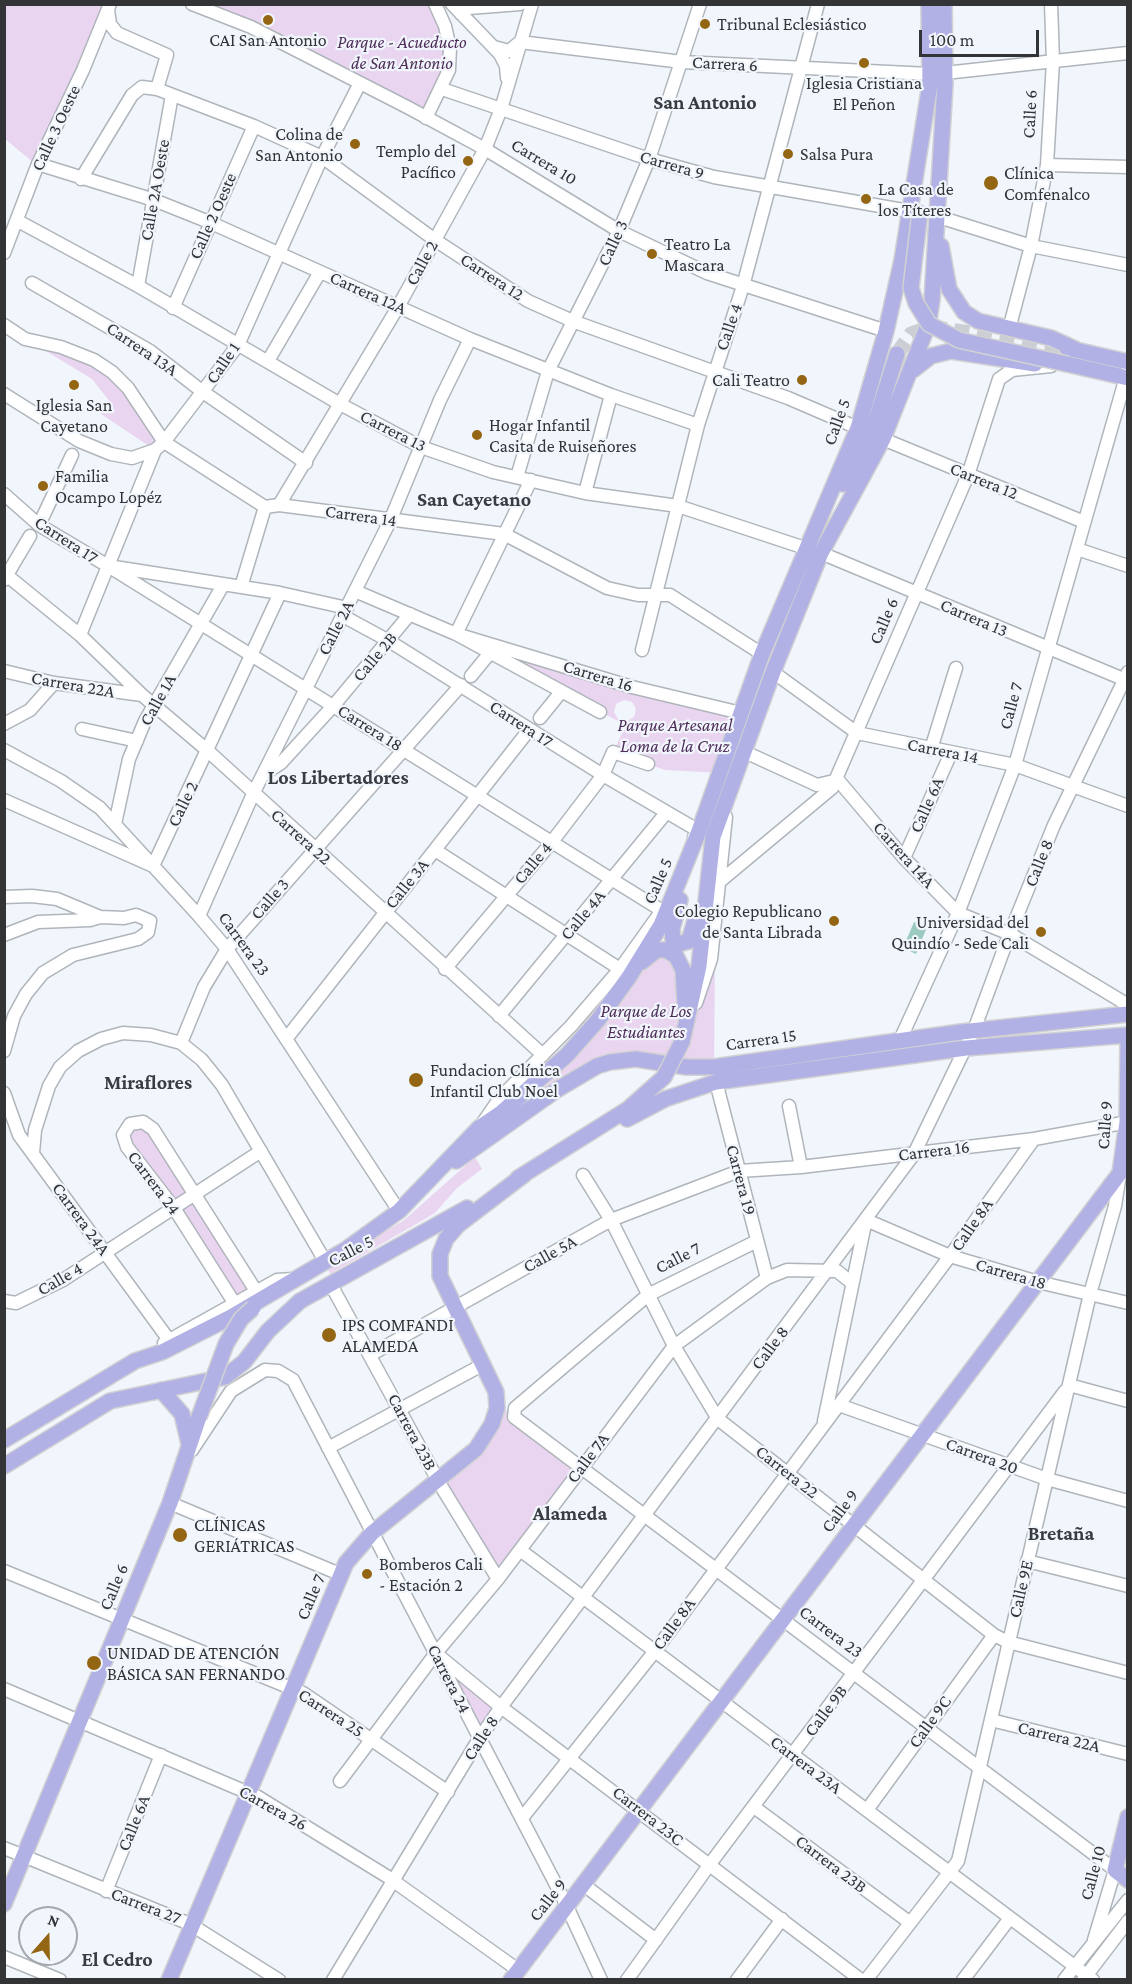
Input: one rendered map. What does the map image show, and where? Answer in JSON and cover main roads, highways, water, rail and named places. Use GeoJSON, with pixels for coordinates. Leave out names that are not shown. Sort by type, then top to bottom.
{"type":"FeatureCollection","features":[{"type":"Feature","properties":{"kind":"main road","name":"Calle 5"},"geometry":{"type":"LineString","coordinates":[[4,1440],[135,1361],[165,1346],[206,1331],[253,1300],[325,1261],[399,1211],[479,1128],[544,1075],[598,1020],[661,925],[706,834],[729,795],[772,672],[821,553],[883,439],[909,375],[932,308],[936,216],[935,77],[928,4]]}},
{"type":"Feature","properties":{"kind":"main road","name":"Calle 5"},"geometry":{"type":"LineString","coordinates":[[935,77],[946,40],[946,4]]}},
{"type":"Feature","properties":{"kind":"main road"},"geometry":{"type":"LineString","coordinates":[[935,77],[914,212],[911,288],[919,310],[929,324],[959,340],[1127,375]]}},
{"type":"Feature","properties":{"kind":"main road","name":"Calle 5"},"geometry":{"type":"LineString","coordinates":[[4,1466],[110,1401],[211,1382],[230,1374],[244,1362],[290,1309],[330,1283],[411,1241],[525,1174],[628,1109],[657,1085],[681,1042],[686,1025],[699,966],[706,834],[741,713],[805,548],[858,428],[886,331],[914,212]]}},
{"type":"Feature","properties":{"kind":"main road"},"geometry":{"type":"LineString","coordinates":[[936,216],[948,285],[955,302],[974,319],[1051,338],[1071,348],[1128,362]]}},
{"type":"Feature","properties":{"kind":"main road"},"geometry":{"type":"LineString","coordinates":[[909,375],[927,358],[951,351],[1051,366],[1070,364]]}},
{"type":"Feature","properties":{"kind":"main road"},"geometry":{"type":"LineString","coordinates":[[814,531],[828,512],[870,434],[897,354]]}},
{"type":"Feature","properties":{"kind":"main road"},"geometry":{"type":"LineString","coordinates":[[706,834],[692,936],[689,941],[678,944],[673,940],[672,929],[706,834]]}},
{"type":"Feature","properties":{"kind":"main road"},"geometry":{"type":"LineString","coordinates":[[624,978],[652,952],[663,949],[672,952],[683,970],[686,1025]]}},
{"type":"Feature","properties":{"kind":"main road","name":"Carrera 15"},"geometry":{"type":"LineString","coordinates":[[433,1175],[558,1089],[597,1066],[610,1062],[636,1059],[687,1067],[714,1067],[974,1030],[1128,1014]]}},
{"type":"Feature","properties":{"kind":"main road","name":"Carrera 15"},"geometry":{"type":"LineString","coordinates":[[572,1145],[665,1099],[716,1082],[966,1048],[1128,1035]]}},
{"type":"Feature","properties":{"kind":"main road","name":"Calle 9"},"geometry":{"type":"LineString","coordinates":[[514,1975],[1120,1173],[1127,1122],[1128,1040]]}},
{"type":"Feature","properties":{"kind":"main road","name":"Calle 7"},"geometry":{"type":"LineString","coordinates":[[169,1980],[190,1924],[353,1554],[372,1533],[476,1449],[486,1436],[497,1408],[496,1392],[439,1267],[446,1239],[458,1224],[525,1174]]}},
{"type":"Feature","properties":{"kind":"main road","name":"Calle 6"},"geometry":{"type":"LineString","coordinates":[[4,1904],[170,1503],[226,1344],[253,1300]]}},
{"type":"Feature","properties":{"kind":"main road"},"geometry":{"type":"LineString","coordinates":[[161,1390],[176,1405],[185,1422],[189,1436],[188,1456]]}},
{"type":"Feature","properties":{"kind":"main road","name":"Calle 10"},"geometry":{"type":"LineString","coordinates":[[1115,1870],[1128,1817]]}},
{"type":"Feature","properties":{"kind":"main road","name":"Carrera 23"},"geometry":{"type":"LineString","coordinates":[[1115,1870],[1128,1880]]}},
{"type":"Feature","properties":{"kind":"tunnel"},"geometry":{"type":"LineString","coordinates":[[897,354],[911,334],[931,327],[1061,347]]}},
{"type":"Feature","properties":{"kind":"place","name":"CAI San Antonio"},"geometry":{"type":"Point","coordinates":[268,20]}},
{"type":"Feature","properties":{"kind":"place","name":"Tribunal Eclesiástico"},"geometry":{"type":"Point","coordinates":[705,24]}},
{"type":"Feature","properties":{"kind":"place","name":"Iglesia Cristiana El Peñon"},"geometry":{"type":"Point","coordinates":[864,63]}},
{"type":"Feature","properties":{"kind":"place","name":"Colina de San Antonio"},"geometry":{"type":"Point","coordinates":[355,144]}},
{"type":"Feature","properties":{"kind":"place","name":"Salsa Pura"},"geometry":{"type":"Point","coordinates":[788,154]}},
{"type":"Feature","properties":{"kind":"place","name":"Templo del Pacífico"},"geometry":{"type":"Point","coordinates":[468,161]}},
{"type":"Feature","properties":{"kind":"place","name":"Clínica Comfenalco"},"geometry":{"type":"Point","coordinates":[991,183]}},
{"type":"Feature","properties":{"kind":"place","name":"La Casa de los Títeres"},"geometry":{"type":"Point","coordinates":[866,199]}},
{"type":"Feature","properties":{"kind":"place","name":"Teatro La Mascara"},"geometry":{"type":"Point","coordinates":[652,254]}},
{"type":"Feature","properties":{"kind":"place","name":"Cali Teatro"},"geometry":{"type":"Point","coordinates":[802,380]}},
{"type":"Feature","properties":{"kind":"place","name":"Iglesia San Cayetano"},"geometry":{"type":"Point","coordinates":[74,385]}},
{"type":"Feature","properties":{"kind":"place","name":"Hogar Infantil Casita de Ruiseñores"},"geometry":{"type":"Point","coordinates":[477,435]}},
{"type":"Feature","properties":{"kind":"place","name":"Familia Ocampo Lopéz"},"geometry":{"type":"Point","coordinates":[43,486]}},
{"type":"Feature","properties":{"kind":"place","name":"Colegio Republicano de Santa Librada"},"geometry":{"type":"Point","coordinates":[834,921]}},
{"type":"Feature","properties":{"kind":"place","name":"Universidad del Quindío - Sede Cali"},"geometry":{"type":"Point","coordinates":[1041,932]}},
{"type":"Feature","properties":{"kind":"place","name":"Fundacion Clínica Infantil Club Noel"},"geometry":{"type":"Point","coordinates":[416,1080]}},
{"type":"Feature","properties":{"kind":"place","name":"IPS COMFANDI ALAMEDA"},"geometry":{"type":"Point","coordinates":[329,1335]}},
{"type":"Feature","properties":{"kind":"place","name":"CLÍNICAS GERIÁTRICAS"},"geometry":{"type":"Point","coordinates":[180,1535]}},
{"type":"Feature","properties":{"kind":"place","name":"Bomberos Cali - Estación 2"},"geometry":{"type":"Point","coordinates":[367,1574]}},
{"type":"Feature","properties":{"kind":"place","name":"UNIDAD DE ATENCIÓN BÁSICA SAN FERNANDO"},"geometry":{"type":"Point","coordinates":[94,1663]}},
{"type":"Feature","properties":{"kind":"district","name":"San Antonio"},"geometry":{"type":"Point","coordinates":[705,103]}},
{"type":"Feature","properties":{"kind":"district","name":"San Cayetano"},"geometry":{"type":"Point","coordinates":[474,500]}},
{"type":"Feature","properties":{"kind":"district","name":"Los Libertadores"},"geometry":{"type":"Point","coordinates":[338,778]}},
{"type":"Feature","properties":{"kind":"district","name":"Miraflores"},"geometry":{"type":"Point","coordinates":[148,1083]}},
{"type":"Feature","properties":{"kind":"district","name":"Alameda"},"geometry":{"type":"Point","coordinates":[570,1514]}},
{"type":"Feature","properties":{"kind":"district","name":"Bretaña"},"geometry":{"type":"Point","coordinates":[1061,1534]}},
{"type":"Feature","properties":{"kind":"district","name":"El Cedro"},"geometry":{"type":"Point","coordinates":[117,1960]}},
{"type":"Feature","properties":{"kind":"park label","name":"Parque - Acueducto de San Antonio"},"geometry":{"type":"Point","coordinates":[402,52]}},
{"type":"Feature","properties":{"kind":"park label","name":"Parque Artesanal Loma de la Cruz"},"geometry":{"type":"Point","coordinates":[675,735]}},
{"type":"Feature","properties":{"kind":"park label","name":"Parque de Los Estudiantes"},"geometry":{"type":"Point","coordinates":[646,1021]}}]}
